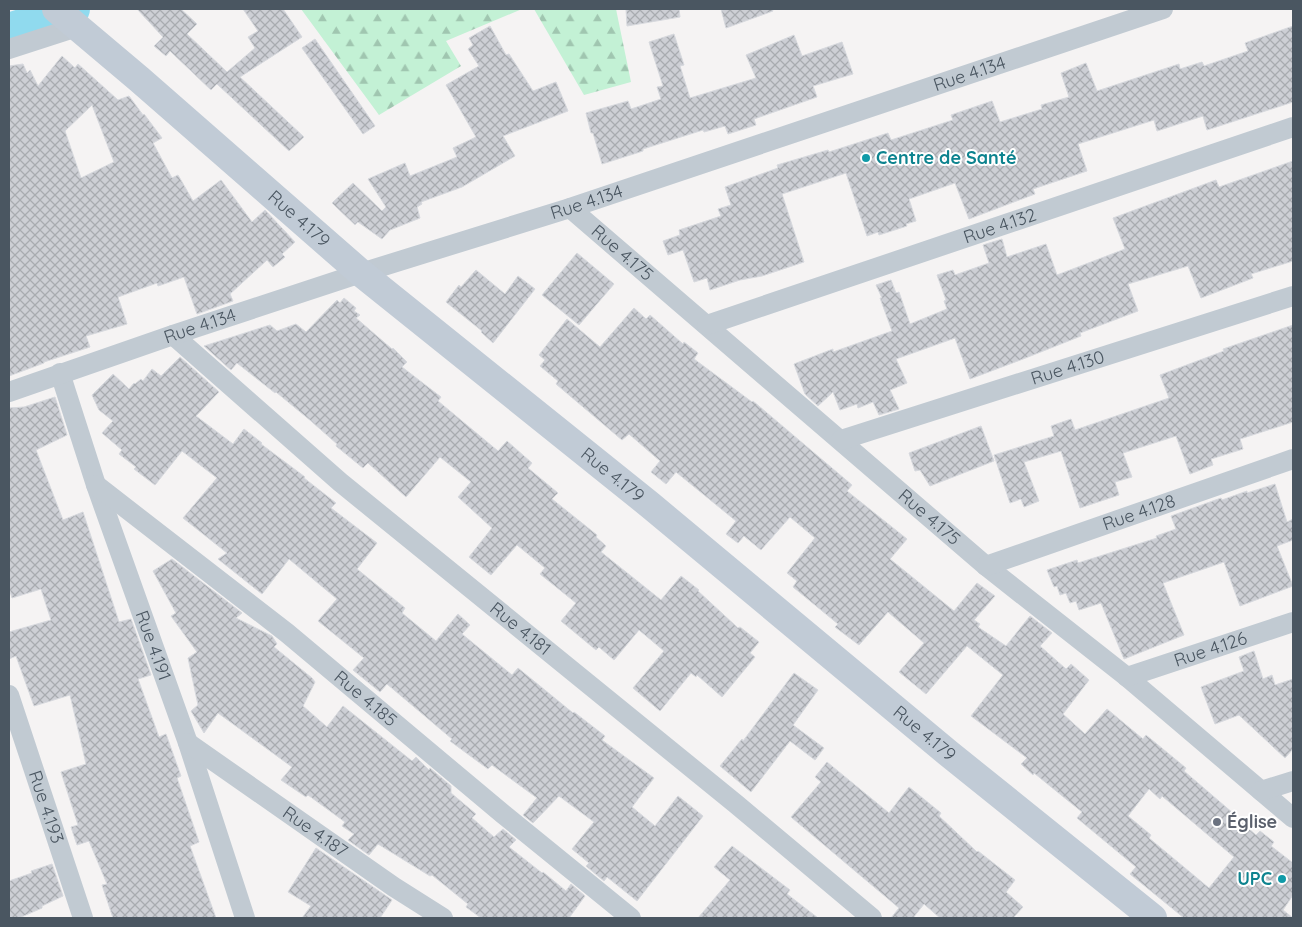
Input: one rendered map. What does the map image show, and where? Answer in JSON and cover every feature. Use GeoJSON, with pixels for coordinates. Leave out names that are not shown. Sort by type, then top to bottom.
{"type":"FeatureCollection","features":[{"type":"Feature","properties":{"kind":"street","name":"Rue 4.179"},"geometry":{"type":"LineString","coordinates":[[56,9],[361,272],[650,504],[948,753],[1152,918]]}},
{"type":"Feature","properties":{"kind":"street","name":"Rue 4.134"},"geometry":{"type":"LineString","coordinates":[[9,392],[60,373],[361,272],[570,208],[1163,9]]}},
{"type":"Feature","properties":{"kind":"street"},"geometry":{"type":"LineString","coordinates":[[9,49],[77,27]]}},
{"type":"Feature","properties":{"kind":"street","name":"Rue 4.132"},"geometry":{"type":"LineString","coordinates":[[707,325],[1293,127]]}},
{"type":"Feature","properties":{"kind":"street","name":"Rue 4.175"},"geometry":{"type":"LineString","coordinates":[[570,208],[986,566],[1127,678],[1293,818]]}},
{"type":"Feature","properties":{"kind":"street","name":"Rue 4.130"},"geometry":{"type":"LineString","coordinates":[[841,440],[1293,296]]}},
{"type":"Feature","properties":{"kind":"street","name":"Rue 4.181"},"geometry":{"type":"LineString","coordinates":[[174,335],[340,482],[872,918]]}},
{"type":"Feature","properties":{"kind":"street","name":"Rue 4.191"},"geometry":{"type":"LineString","coordinates":[[60,373],[96,484],[188,743],[245,918]]}},
{"type":"Feature","properties":{"kind":"street","name":"Rue 4.128"},"geometry":{"type":"LineString","coordinates":[[986,566],[1293,459]]}},
{"type":"Feature","properties":{"kind":"street","name":"Rue 4.185"},"geometry":{"type":"LineString","coordinates":[[96,484],[287,633],[503,814],[631,918]]}},
{"type":"Feature","properties":{"kind":"street","name":"Rue 4.126"},"geometry":{"type":"LineString","coordinates":[[1127,678],[1293,622]]}},
{"type":"Feature","properties":{"kind":"street","name":"Rue 4.193"},"geometry":{"type":"LineString","coordinates":[[9,695],[83,918]]}},
{"type":"Feature","properties":{"kind":"street","name":"Rue 4.187"},"geometry":{"type":"LineString","coordinates":[[188,743],[394,887],[442,918]]}},
{"type":"Feature","properties":{"kind":"street"},"geometry":{"type":"LineString","coordinates":[[1262,791],[1293,781]]}},
{"type":"Feature","properties":{"kind":"green space"},"geometry":{"type":"Polygon","coordinates":[[[301,9],[522,9],[446,41],[461,66],[379,115],[301,9]]]}},
{"type":"Feature","properties":{"kind":"green space"},"geometry":{"type":"Polygon","coordinates":[[[534,9],[616,9],[631,82],[584,95],[534,9]]]}},
{"type":"Feature","properties":{"kind":"building"},"geometry":{"type":"Polygon","coordinates":[[[137,9],[181,9],[197,24],[187,34],[227,72],[255,48],[248,37],[258,31],[243,9],[283,9],[302,37],[240,77],[304,137],[289,151],[217,84],[211,90],[170,51],[166,56],[154,46],[163,37],[137,9]]]}},
{"type":"Feature","properties":{"kind":"building"},"geometry":{"type":"Polygon","coordinates":[[[626,9],[679,9],[680,17],[627,26],[626,9]]]}},
{"type":"Feature","properties":{"kind":"building"},"geometry":{"type":"Polygon","coordinates":[[[721,9],[772,9],[773,11],[726,28],[721,9]]]}},
{"type":"Feature","properties":{"kind":"building"},"geometry":{"type":"Polygon","coordinates":[[[490,26],[506,55],[509,54],[533,91],[556,82],[568,111],[503,136],[515,156],[462,187],[421,202],[422,204],[417,207],[420,218],[390,230],[382,239],[358,222],[355,225],[332,203],[353,183],[382,211],[386,207],[368,179],[405,163],[410,176],[457,157],[453,148],[476,137],[446,85],[479,66],[468,49],[473,45],[469,38],[490,26]]]}},
{"type":"Feature","properties":{"kind":"building"},"geometry":{"type":"Polygon","coordinates":[[[1293,26],[1293,102],[1207,130],[1203,116],[1157,131],[1154,120],[1078,144],[1087,171],[1033,189],[1035,194],[969,219],[955,183],[909,199],[916,221],[879,235],[878,232],[867,236],[846,173],[782,194],[804,262],[710,290],[707,278],[694,282],[683,250],[668,255],[663,241],[680,235],[679,230],[721,216],[718,209],[731,205],[725,187],[778,168],[777,165],[828,150],[829,152],[888,133],[891,140],[953,120],[951,115],[992,101],[1000,122],[1042,109],[1041,105],[1069,97],[1061,73],[1086,63],[1097,91],[1179,64],[1180,69],[1202,62],[1204,66],[1248,51],[1245,43],[1293,26]]]}},
{"type":"Feature","properties":{"kind":"building"},"geometry":{"type":"Polygon","coordinates":[[[674,34],[684,65],[680,66],[690,98],[756,78],[746,55],[794,35],[802,56],[842,42],[853,74],[813,86],[817,97],[754,119],[756,125],[728,134],[725,126],[704,132],[703,130],[602,164],[586,113],[628,101],[631,109],[661,99],[657,87],[663,86],[649,42],[674,34]]]}},
{"type":"Feature","properties":{"kind":"building"},"geometry":{"type":"Polygon","coordinates":[[[315,39],[375,126],[363,134],[302,48],[315,39]]]}},
{"type":"Feature","properties":{"kind":"building"},"geometry":{"type":"Polygon","coordinates":[[[62,56],[75,68],[78,64],[118,100],[129,96],[162,138],[153,143],[172,178],[178,175],[193,201],[221,180],[252,222],[265,210],[295,242],[282,254],[285,257],[273,267],[267,260],[230,294],[233,301],[197,314],[184,277],[158,286],[157,283],[118,297],[127,324],[86,336],[90,347],[9,376],[9,66],[23,64],[27,73],[30,70],[38,86],[62,56]],[[92,105],[65,131],[81,178],[114,162],[92,105]]]}},
{"type":"Feature","properties":{"kind":"building"},"geometry":{"type":"Polygon","coordinates":[[[1293,161],[1293,261],[1251,274],[1253,278],[1201,298],[1188,266],[1128,284],[1138,311],[1080,333],[1081,336],[970,379],[955,338],[896,359],[907,383],[890,390],[899,409],[879,415],[873,402],[858,408],[857,404],[840,410],[833,392],[818,406],[805,394],[794,364],[833,349],[833,352],[892,331],[876,285],[891,280],[896,293],[899,292],[910,324],[947,309],[944,301],[946,300],[937,275],[953,270],[955,275],[989,263],[983,245],[1002,239],[1007,257],[1046,244],[1057,275],[1125,249],[1113,218],[1216,180],[1219,187],[1293,161]]]}},
{"type":"Feature","properties":{"kind":"building"},"geometry":{"type":"Polygon","coordinates":[[[577,253],[614,284],[579,325],[542,295],[577,253]]]}},
{"type":"Feature","properties":{"kind":"building"},"geometry":{"type":"Polygon","coordinates":[[[476,270],[505,294],[518,276],[535,289],[493,343],[482,331],[446,302],[459,285],[461,287],[476,270]]]}},
{"type":"Feature","properties":{"kind":"building"},"geometry":{"type":"Polygon","coordinates":[[[344,298],[356,308],[354,311],[360,315],[356,318],[407,362],[402,367],[441,397],[438,401],[498,451],[507,441],[532,463],[528,468],[558,493],[552,499],[597,535],[596,537],[606,546],[601,552],[661,600],[681,576],[699,590],[738,628],[740,627],[759,642],[750,653],[755,657],[722,697],[697,675],[696,677],[691,673],[660,711],[633,688],[664,651],[639,630],[614,660],[599,647],[596,650],[561,621],[576,603],[540,574],[545,568],[517,545],[491,575],[469,557],[492,528],[458,497],[471,482],[440,457],[406,497],[368,463],[363,468],[276,392],[237,363],[231,370],[204,346],[270,325],[277,331],[296,324],[306,332],[337,300],[340,303],[344,298]]]}},
{"type":"Feature","properties":{"kind":"building"},"geometry":{"type":"Polygon","coordinates":[[[634,308],[646,319],[650,315],[683,344],[684,342],[698,353],[694,359],[753,401],[852,485],[847,491],[907,539],[890,559],[954,611],[977,583],[995,596],[974,620],[980,624],[978,627],[1006,646],[1030,616],[1052,633],[1040,646],[1066,669],[1071,664],[1089,680],[1063,714],[1085,734],[1107,709],[1143,739],[1146,735],[1186,768],[1184,771],[1256,835],[1260,831],[1274,842],[1271,846],[1293,863],[1293,895],[1283,910],[1293,918],[1184,918],[1130,874],[1136,867],[1077,818],[1082,812],[1021,764],[1027,758],[971,716],[1003,675],[967,646],[926,694],[899,672],[924,643],[888,612],[859,645],[835,627],[838,624],[793,587],[797,581],[787,573],[815,538],[790,517],[761,550],[744,536],[738,543],[726,534],[736,521],[676,472],[666,484],[651,472],[660,461],[629,434],[622,440],[556,384],[558,381],[540,366],[545,360],[539,355],[567,319],[600,347],[634,308]],[[1149,789],[1128,816],[1151,835],[1149,838],[1209,888],[1234,857],[1162,796],[1160,799],[1149,789]]]}},
{"type":"Feature","properties":{"kind":"building"},"geometry":{"type":"Polygon","coordinates":[[[1293,325],[1293,422],[1240,439],[1243,449],[1211,459],[1213,465],[1190,474],[1176,436],[1123,453],[1132,477],[1115,482],[1119,495],[1080,508],[1061,451],[1024,462],[1039,501],[1024,507],[1021,499],[1010,503],[994,455],[1054,436],[1051,426],[1071,419],[1075,430],[1169,398],[1160,375],[1224,351],[1223,349],[1293,325]]]}},
{"type":"Feature","properties":{"kind":"building"},"geometry":{"type":"Polygon","coordinates":[[[180,357],[219,392],[196,416],[233,444],[244,429],[336,503],[331,508],[377,543],[357,569],[405,608],[402,613],[436,641],[458,614],[470,625],[462,634],[512,675],[518,668],[573,713],[605,736],[602,740],[654,778],[632,807],[655,826],[678,796],[703,816],[637,901],[607,877],[604,881],[586,866],[589,863],[572,849],[594,822],[559,796],[533,823],[523,815],[537,798],[492,765],[488,769],[450,741],[452,739],[387,684],[380,692],[353,670],[364,658],[318,621],[337,599],[289,559],[262,594],[218,559],[227,553],[183,518],[217,478],[182,451],[155,485],[134,469],[136,467],[119,454],[122,450],[102,433],[113,421],[99,410],[92,395],[113,374],[129,389],[141,379],[143,381],[152,369],[161,376],[180,357]]]}},
{"type":"Feature","properties":{"kind":"building"},"geometry":{"type":"Polygon","coordinates":[[[55,397],[67,435],[36,450],[63,520],[83,512],[119,622],[131,619],[151,675],[138,679],[159,737],[166,734],[181,776],[177,778],[199,842],[190,846],[216,918],[113,918],[102,885],[107,884],[89,841],[77,845],[71,827],[78,825],[61,772],[86,764],[70,695],[34,706],[16,656],[9,659],[9,632],[51,620],[41,589],[12,598],[9,588],[9,408],[24,407],[55,397]]]}},
{"type":"Feature","properties":{"kind":"building"},"geometry":{"type":"Polygon","coordinates":[[[981,426],[994,461],[930,486],[920,470],[915,471],[909,453],[981,426]]]}},
{"type":"Feature","properties":{"kind":"building"},"geometry":{"type":"Polygon","coordinates":[[[1275,484],[1287,522],[1293,519],[1293,540],[1277,546],[1293,586],[1240,606],[1224,562],[1163,583],[1184,635],[1124,659],[1101,603],[1079,610],[1076,601],[1070,603],[1066,593],[1060,595],[1057,586],[1054,587],[1047,570],[1077,560],[1078,563],[1157,538],[1156,536],[1176,529],[1171,516],[1221,498],[1222,500],[1275,484]]]}},
{"type":"Feature","properties":{"kind":"building"},"geometry":{"type":"Polygon","coordinates":[[[172,559],[242,613],[236,618],[272,636],[277,644],[274,647],[312,678],[315,682],[303,706],[327,727],[343,706],[412,761],[416,757],[429,770],[430,768],[451,786],[451,793],[476,814],[472,818],[494,837],[503,829],[516,840],[509,847],[566,891],[571,884],[585,896],[569,918],[481,918],[466,907],[468,904],[432,875],[430,876],[378,844],[369,855],[348,840],[354,834],[342,826],[345,822],[308,795],[306,797],[281,780],[292,767],[218,713],[204,733],[191,711],[198,705],[188,658],[197,652],[171,616],[176,613],[153,571],[172,559]]]}},
{"type":"Feature","properties":{"kind":"building"},"geometry":{"type":"Polygon","coordinates":[[[1254,651],[1263,679],[1272,675],[1275,685],[1293,679],[1293,749],[1285,758],[1239,715],[1215,724],[1201,687],[1244,671],[1239,657],[1254,651]]]}},
{"type":"Feature","properties":{"kind":"building"},"geometry":{"type":"Polygon","coordinates":[[[794,673],[818,690],[793,725],[824,748],[815,760],[790,741],[751,792],[720,766],[742,739],[743,741],[794,673]]]}},
{"type":"Feature","properties":{"kind":"building"},"geometry":{"type":"Polygon","coordinates":[[[827,762],[889,813],[909,787],[941,813],[939,816],[977,852],[1015,880],[1006,892],[1023,907],[1013,918],[940,918],[924,904],[913,918],[891,918],[899,908],[791,817],[821,782],[815,777],[827,762]]]}},
{"type":"Feature","properties":{"kind":"building"},"geometry":{"type":"Polygon","coordinates":[[[732,846],[790,890],[787,894],[818,918],[698,918],[730,880],[714,867],[732,846]]]}},
{"type":"Feature","properties":{"kind":"building"},"geometry":{"type":"Polygon","coordinates":[[[316,848],[392,900],[380,918],[302,918],[311,906],[288,892],[316,848]]]}},
{"type":"Feature","properties":{"kind":"building"},"geometry":{"type":"Polygon","coordinates":[[[52,864],[63,896],[19,918],[9,918],[9,881],[52,864]]]}},
{"type":"Feature","properties":{"kind":"waterway"},"geometry":{"type":"LineString","coordinates":[[9,31],[72,9]]}},
{"type":"Feature","properties":{"kind":"place","name":"Centre de Santé"},"geometry":{"type":"Point","coordinates":[866,158]}},
{"type":"Feature","properties":{"kind":"place","name":"Église"},"geometry":{"type":"Point","coordinates":[1217,822]}},
{"type":"Feature","properties":{"kind":"place","name":"UPC"},"geometry":{"type":"Point","coordinates":[1282,879]}}]}
